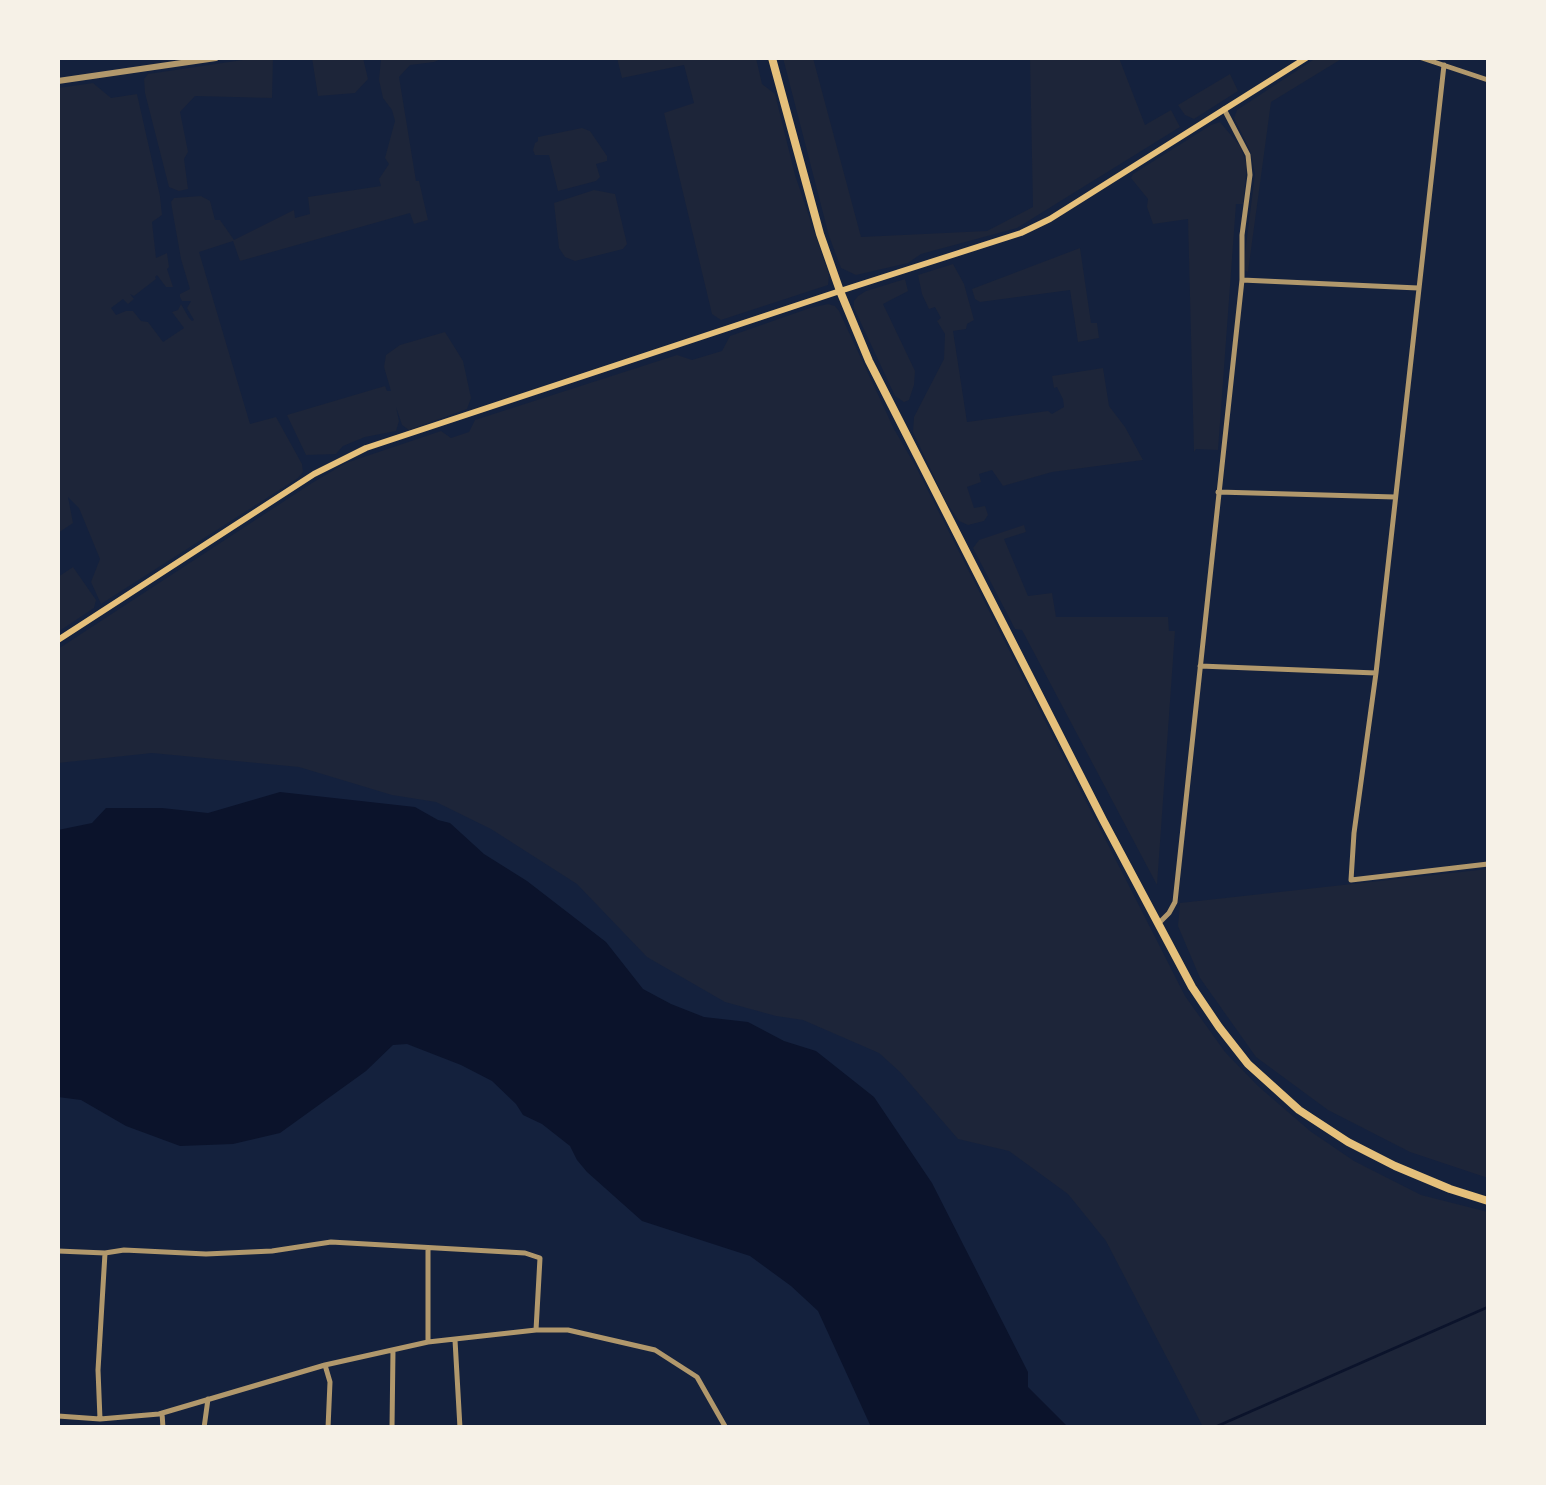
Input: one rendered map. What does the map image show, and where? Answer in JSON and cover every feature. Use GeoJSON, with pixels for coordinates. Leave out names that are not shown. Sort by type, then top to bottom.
{"type":"FeatureCollection","features":[{"type":"Feature","properties":{"kind":"highway"},"geometry":{"type":"LineString","coordinates":[[772,58],[820,234],[869,361],[1192,987],[1248,1064],[1299,1110],[1395,1166],[1488,1200]]}},
{"type":"Feature","properties":{"kind":"main road"},"geometry":{"type":"LineString","coordinates":[[58,640],[314,474],[366,448],[1036,226],[1306,58]]}},
{"type":"Feature","properties":{"kind":"street"},"geometry":{"type":"LineString","coordinates":[[58,81],[216,58]]}},
{"type":"Feature","properties":{"kind":"street"},"geometry":{"type":"LineString","coordinates":[[1422,58],[1488,80]]}},
{"type":"Feature","properties":{"kind":"street"},"geometry":{"type":"LineString","coordinates":[[1444,65],[1351,880],[1488,864]]}},
{"type":"Feature","properties":{"kind":"street"},"geometry":{"type":"LineString","coordinates":[[1158,924],[1175,902],[1242,280],[1242,235],[1250,165],[1224,109]]}},
{"type":"Feature","properties":{"kind":"street"},"geometry":{"type":"LineString","coordinates":[[1242,280],[1419,288]]}},
{"type":"Feature","properties":{"kind":"street"},"geometry":{"type":"LineString","coordinates":[[1218,492],[1395,497]]}},
{"type":"Feature","properties":{"kind":"street"},"geometry":{"type":"LineString","coordinates":[[1200,666],[1376,673]]}},
{"type":"Feature","properties":{"kind":"street"},"geometry":{"type":"LineString","coordinates":[[58,1251],[206,1254],[332,1242],[525,1253],[540,1258],[536,1330]]}},
{"type":"Feature","properties":{"kind":"street"},"geometry":{"type":"LineString","coordinates":[[428,1248],[428,1342]]}},
{"type":"Feature","properties":{"kind":"street"},"geometry":{"type":"LineString","coordinates":[[100,1419],[98,1370],[106,1253]]}},
{"type":"Feature","properties":{"kind":"street"},"geometry":{"type":"LineString","coordinates":[[58,1416],[100,1419],[162,1413],[325,1365],[428,1342],[568,1330],[655,1350],[697,1378],[726,1428]]}},
{"type":"Feature","properties":{"kind":"street"},"geometry":{"type":"LineString","coordinates":[[455,1340],[460,1428]]}},
{"type":"Feature","properties":{"kind":"street"},"geometry":{"type":"LineString","coordinates":[[392,1350],[392,1428]]}},
{"type":"Feature","properties":{"kind":"street"},"geometry":{"type":"LineString","coordinates":[[325,1365],[330,1382],[328,1428]]}},
{"type":"Feature","properties":{"kind":"street"},"geometry":{"type":"LineString","coordinates":[[204,1428],[208,1399]]}},
{"type":"Feature","properties":{"kind":"street"},"geometry":{"type":"LineString","coordinates":[[162,1413],[163,1428]]}},
{"type":"Feature","properties":{"kind":"shaded area"},"geometry":{"type":"Polygon","coordinates":[[[256,58],[273,59],[272,98],[195,96],[180,112],[188,152],[184,159],[188,189],[169,187],[144,79],[148,74],[256,58]]]}},
{"type":"Feature","properties":{"kind":"shaded area"},"geometry":{"type":"Polygon","coordinates":[[[312,58],[363,58],[368,79],[355,93],[318,96],[312,58]]]}},
{"type":"Feature","properties":{"kind":"shaded area"},"geometry":{"type":"Polygon","coordinates":[[[381,58],[443,58],[410,65],[399,77],[416,181],[428,220],[414,224],[410,213],[240,261],[233,241],[199,252],[250,424],[276,417],[303,472],[101,604],[91,582],[100,559],[79,508],[68,497],[73,523],[58,533],[58,88],[93,83],[111,98],[137,94],[160,196],[162,215],[152,222],[156,258],[167,253],[173,287],[166,287],[157,275],[134,296],[130,294],[134,299],[128,304],[123,299],[111,308],[116,315],[133,311],[141,321],[148,322],[163,342],[184,328],[172,312],[181,304],[194,320],[187,308],[191,301],[182,301],[180,297],[190,289],[173,214],[174,198],[201,196],[210,201],[215,220],[220,220],[234,240],[294,210],[295,218],[310,214],[308,197],[381,186],[379,179],[389,164],[385,158],[395,121],[379,80],[381,58]]]}},
{"type":"Feature","properties":{"kind":"shaded area"},"geometry":{"type":"Polygon","coordinates":[[[617,58],[756,58],[762,84],[775,94],[795,175],[829,275],[828,285],[721,320],[712,314],[664,113],[694,103],[684,65],[622,78],[617,58]]]}},
{"type":"Feature","properties":{"kind":"shaded area"},"geometry":{"type":"Polygon","coordinates":[[[783,58],[813,58],[861,237],[987,231],[1033,207],[1030,58],[1119,58],[1145,125],[1171,110],[1180,127],[1017,228],[921,254],[908,263],[856,275],[841,268],[829,236],[783,58]]]}},
{"type":"Feature","properties":{"kind":"shaded area"},"geometry":{"type":"Polygon","coordinates":[[[1316,58],[1343,58],[1271,102],[1248,272],[1244,270],[1245,254],[1255,174],[1250,150],[1234,118],[1237,110],[1316,58]]]}},
{"type":"Feature","properties":{"kind":"shaded area"},"geometry":{"type":"Polygon","coordinates":[[[1230,74],[1238,91],[1194,119],[1185,115],[1178,105],[1230,74]]]}},
{"type":"Feature","properties":{"kind":"shaded area"},"geometry":{"type":"Polygon","coordinates":[[[1220,122],[1240,146],[1247,165],[1243,204],[1236,204],[1218,450],[1194,452],[1188,219],[1153,224],[1148,199],[1131,178],[1220,122]]]}},
{"type":"Feature","properties":{"kind":"shaded area"},"geometry":{"type":"Polygon","coordinates":[[[582,128],[590,131],[607,161],[596,164],[600,177],[596,181],[558,191],[549,155],[535,155],[535,143],[538,137],[582,128]]]}},
{"type":"Feature","properties":{"kind":"shaded area"},"geometry":{"type":"Polygon","coordinates":[[[594,190],[615,194],[627,244],[623,249],[575,261],[565,257],[559,248],[554,203],[594,190]]]}},
{"type":"Feature","properties":{"kind":"shaded area"},"geometry":{"type":"Polygon","coordinates":[[[1080,248],[1091,323],[1097,323],[1099,338],[1078,342],[1070,290],[980,302],[975,299],[972,289],[1080,248]]]}},
{"type":"Feature","properties":{"kind":"shaded area"},"geometry":{"type":"Polygon","coordinates":[[[953,264],[964,284],[974,320],[966,329],[953,331],[967,422],[1048,411],[1052,414],[1064,407],[1052,376],[1103,368],[1109,406],[1143,460],[1052,472],[1003,486],[992,470],[979,474],[981,482],[967,487],[974,508],[985,506],[988,515],[984,521],[968,525],[959,521],[913,432],[914,417],[944,359],[945,334],[935,307],[929,309],[922,294],[918,275],[953,264]]]}},
{"type":"Feature","properties":{"kind":"shaded area"},"geometry":{"type":"Polygon","coordinates":[[[905,279],[908,291],[883,304],[915,371],[909,400],[904,402],[895,396],[854,301],[866,291],[905,279]]]}},
{"type":"Feature","properties":{"kind":"shaded area"},"geometry":{"type":"Polygon","coordinates":[[[828,304],[839,311],[894,429],[1185,996],[1225,1052],[1310,1131],[1354,1161],[1421,1195],[1488,1212],[1488,1427],[1203,1427],[1106,1241],[1068,1194],[1009,1151],[958,1139],[879,1053],[803,1020],[725,1002],[647,957],[577,884],[491,829],[436,802],[392,795],[299,767],[152,753],[58,763],[58,649],[312,483],[346,463],[441,431],[451,438],[469,432],[475,420],[677,355],[692,360],[722,351],[730,336],[828,304]]]}},
{"type":"Feature","properties":{"kind":"shaded area"},"geometry":{"type":"Polygon","coordinates":[[[445,332],[463,361],[471,398],[467,409],[409,430],[402,425],[396,407],[396,431],[365,437],[343,446],[336,454],[306,455],[287,415],[385,386],[391,391],[384,367],[386,355],[400,345],[445,332]]]}},
{"type":"Feature","properties":{"kind":"shaded area"},"geometry":{"type":"Polygon","coordinates":[[[1024,525],[1026,532],[1004,539],[1028,596],[1052,593],[1056,617],[1168,617],[1169,631],[1175,631],[1157,885],[1022,630],[1015,629],[973,548],[979,540],[1024,525]]]}},
{"type":"Feature","properties":{"kind":"shaded area"},"geometry":{"type":"Polygon","coordinates":[[[73,567],[96,600],[94,608],[58,632],[58,577],[73,567]]]}},
{"type":"Feature","properties":{"kind":"shaded area"},"geometry":{"type":"Polygon","coordinates":[[[280,792],[415,807],[450,823],[484,854],[527,881],[606,942],[643,989],[704,1017],[748,1022],[784,1041],[816,1051],[874,1097],[932,1183],[1028,1372],[1028,1387],[1068,1427],[871,1427],[818,1311],[791,1286],[750,1256],[642,1221],[587,1172],[570,1146],[523,1115],[492,1081],[407,1044],[393,1045],[366,1071],[280,1133],[233,1144],[180,1146],[126,1126],[81,1100],[58,1097],[58,830],[92,823],[106,808],[208,813],[280,792]]]}},
{"type":"Feature","properties":{"kind":"shaded area"},"geometry":{"type":"Polygon","coordinates":[[[1488,869],[1488,1178],[1410,1152],[1328,1110],[1256,1057],[1200,978],[1178,926],[1180,903],[1488,869]]]}},
{"type":"Feature","properties":{"kind":"waterway"},"geometry":{"type":"LineString","coordinates":[[1213,1428],[1488,1307]]}}]}
